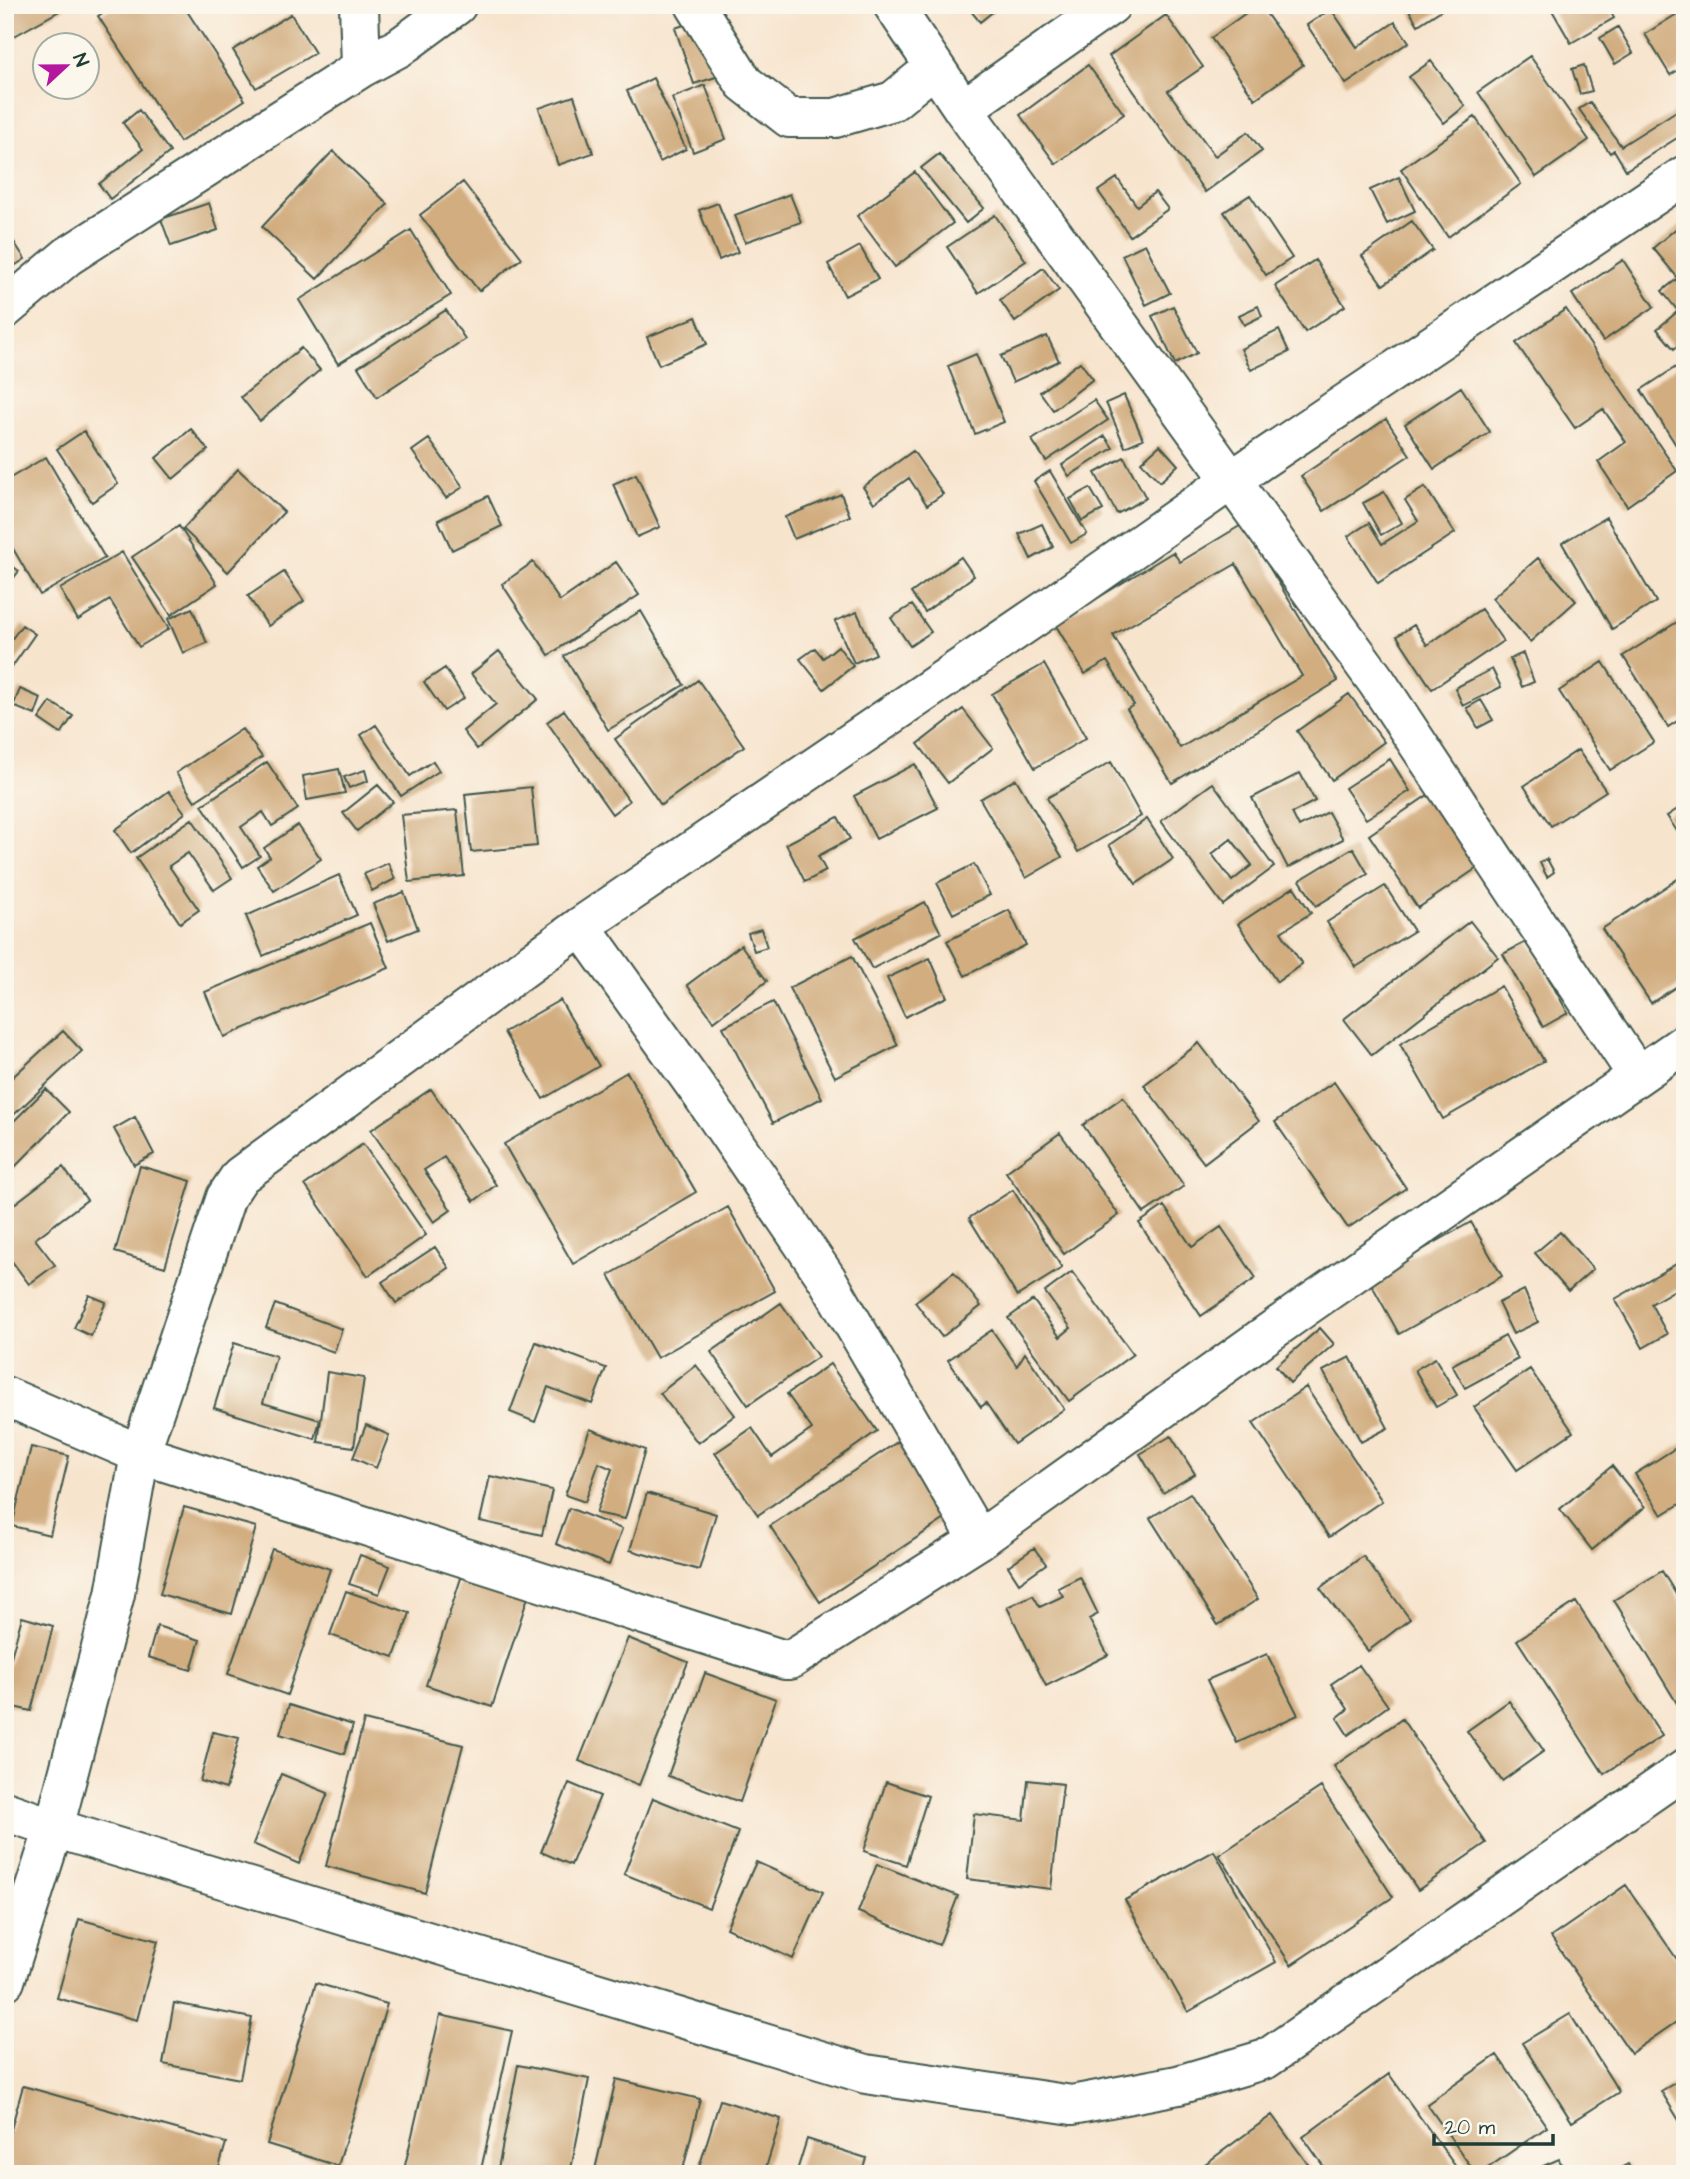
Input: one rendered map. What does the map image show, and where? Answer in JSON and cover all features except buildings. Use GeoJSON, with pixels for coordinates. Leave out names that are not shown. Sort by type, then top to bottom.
{"type":"FeatureCollection","features":[{"type":"Feature","properties":{"kind":"street"},"geometry":{"type":"LineString","coordinates":[[359,5],[361,68]]}},
{"type":"Feature","properties":{"kind":"street"},"geometry":{"type":"LineString","coordinates":[[5,309],[68,256],[361,68],[400,47],[457,5]]}},
{"type":"Feature","properties":{"kind":"street"},"geometry":{"type":"LineString","coordinates":[[695,5],[744,83],[789,118],[835,118],[893,101],[936,69]]}},
{"type":"Feature","properties":{"kind":"street"},"geometry":{"type":"LineString","coordinates":[[893,5],[963,109],[1377,682],[1637,1075]]}},
{"type":"Feature","properties":{"kind":"street"},"geometry":{"type":"LineString","coordinates":[[963,109],[1111,5]]}},
{"type":"Feature","properties":{"kind":"street"},"geometry":{"type":"LineString","coordinates":[[5,1981],[54,1829],[115,1594],[140,1454],[226,1197],[240,1176],[581,926],[1101,573],[1230,481],[1685,175]]}},
{"type":"Feature","properties":{"kind":"street"},"geometry":{"type":"LineString","coordinates":[[581,926],[704,1098],[827,1279],[979,1540]]}},
{"type":"Feature","properties":{"kind":"street"},"geometry":{"type":"LineString","coordinates":[[8,1407],[140,1454],[785,1660],[796,1658],[979,1540],[1316,1299],[1685,1043]]}},
{"type":"Feature","properties":{"kind":"street"},"geometry":{"type":"LineString","coordinates":[[5,1811],[54,1829],[866,2074],[1072,2105],[1178,2085],[1266,2059],[1685,1769]]}}]}
